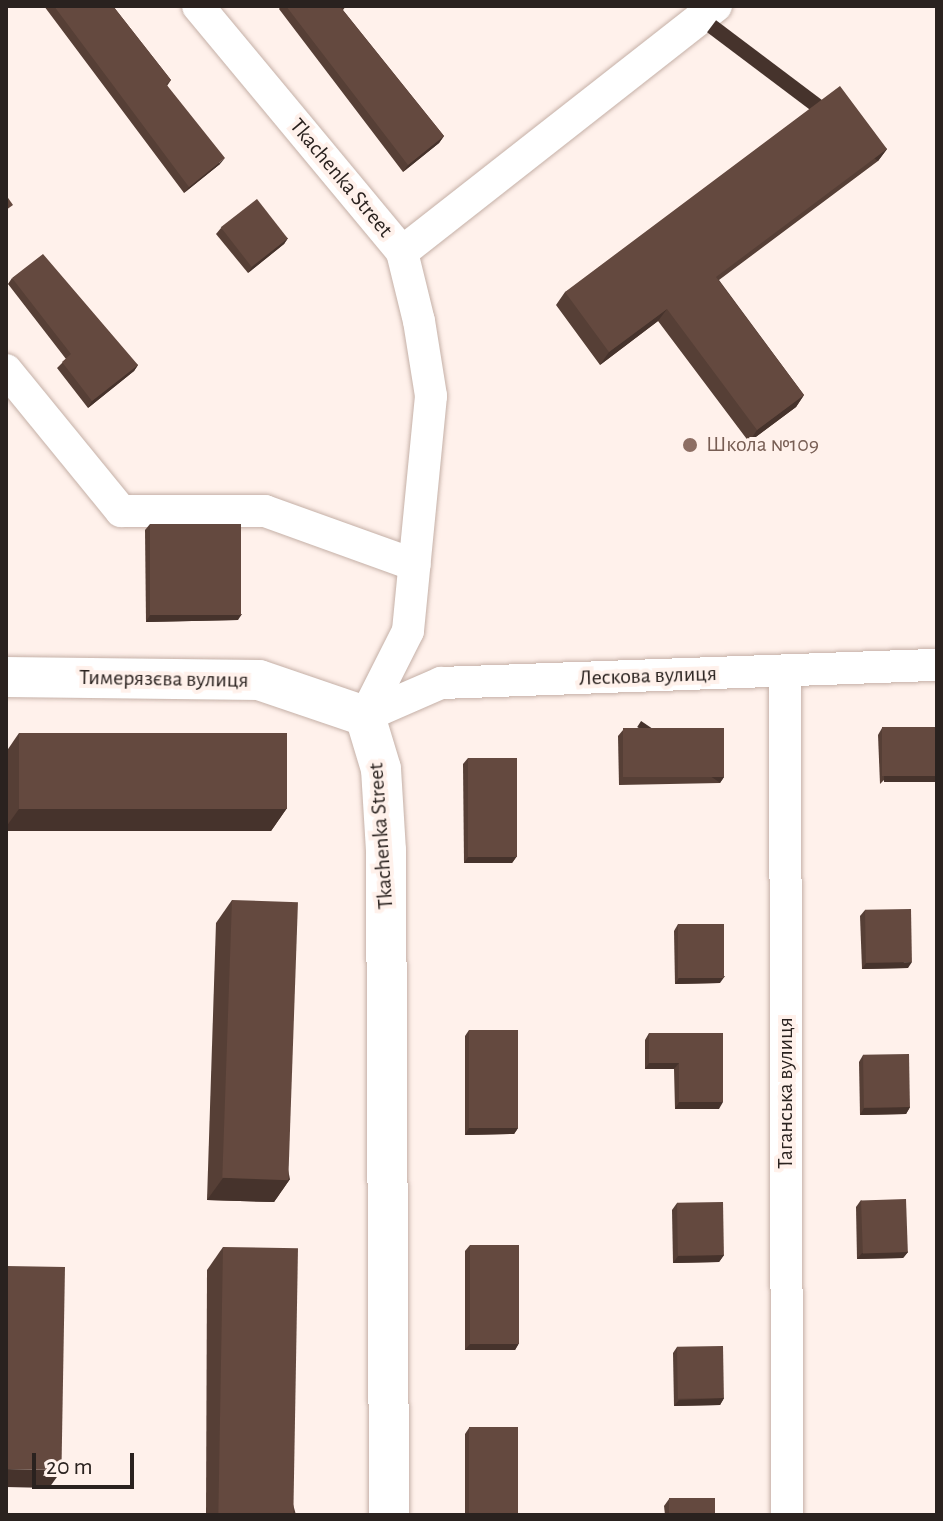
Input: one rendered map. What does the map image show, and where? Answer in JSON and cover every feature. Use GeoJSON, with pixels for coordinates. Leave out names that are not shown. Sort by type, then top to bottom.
{"type":"FeatureCollection","features":[{"type":"Feature","properties":{"kind":"street","name":"Tkachenka Street"},"geometry":{"type":"LineString","coordinates":[[198,6],[402,252],[431,396],[408,631],[365,716],[381,769],[386,850],[389,1515]]}},
{"type":"Feature","properties":{"kind":"street"},"geometry":{"type":"LineString","coordinates":[[402,252],[716,6]]}},
{"type":"Feature","properties":{"kind":"street"},"geometry":{"type":"LineString","coordinates":[[6,370],[121,511],[265,511],[415,565]]}},
{"type":"Feature","properties":{"kind":"street","name":"Лескова вулиця"},"geometry":{"type":"LineString","coordinates":[[365,716],[441,683],[937,665]]}},
{"type":"Feature","properties":{"kind":"street","name":"Таганська вулиця"},"geometry":{"type":"LineString","coordinates":[[785,671],[787,1515]]}},
{"type":"Feature","properties":{"kind":"street","name":"Тимерязєва вулиця"},"geometry":{"type":"LineString","coordinates":[[6,677],[259,680],[365,716]]}},
{"type":"Feature","properties":{"kind":"building"},"geometry":{"type":"Polygon","coordinates":[[[54,6],[113,6],[171,80],[166,84],[225,158],[189,187],[54,6]]]}},
{"type":"Feature","properties":{"kind":"building"},"geometry":{"type":"Polygon","coordinates":[[[286,6],[344,6],[341,8],[444,136],[408,165],[286,6]]]}},
{"type":"Feature","properties":{"kind":"building"},"geometry":{"type":"Polygon","coordinates":[[[840,86],[887,149],[716,277],[804,395],[757,430],[667,309],[609,352],[565,292],[840,86]]]}},
{"type":"Feature","properties":{"kind":"building"},"geometry":{"type":"Polygon","coordinates":[[[6,195],[13,205],[6,210],[6,195]]]}},
{"type":"Feature","properties":{"kind":"building"},"geometry":{"type":"Polygon","coordinates":[[[257,199],[288,238],[252,267],[221,227],[257,199]]]}},
{"type":"Feature","properties":{"kind":"building"},"geometry":{"type":"Polygon","coordinates":[[[43,254],[138,365],[92,401],[62,362],[71,354],[12,278],[43,254]]]}},
{"type":"Feature","properties":{"kind":"building"},"geometry":{"type":"Polygon","coordinates":[[[150,524],[241,524],[241,615],[150,615],[150,524]]]}},
{"type":"Feature","properties":{"kind":"building"},"geometry":{"type":"Polygon","coordinates":[[[882,727],[937,727],[937,776],[882,776],[882,727]]]}},
{"type":"Feature","properties":{"kind":"building"},"geometry":{"type":"Polygon","coordinates":[[[623,728],[724,728],[724,777],[623,777],[623,728]]]}},
{"type":"Feature","properties":{"kind":"building"},"geometry":{"type":"Polygon","coordinates":[[[19,733],[287,733],[287,809],[19,809],[19,733]]]}},
{"type":"Feature","properties":{"kind":"building"},"geometry":{"type":"Polygon","coordinates":[[[468,758],[517,758],[517,857],[468,857],[468,758]]]}},
{"type":"Feature","properties":{"kind":"building"},"geometry":{"type":"Polygon","coordinates":[[[232,900],[298,902],[288,1180],[222,1178],[232,900]]]}},
{"type":"Feature","properties":{"kind":"building"},"geometry":{"type":"Polygon","coordinates":[[[911,909],[912,962],[866,963],[865,910],[911,909]]]}},
{"type":"Feature","properties":{"kind":"building"},"geometry":{"type":"Polygon","coordinates":[[[678,924],[724,924],[724,978],[678,978],[678,924]]]}},
{"type":"Feature","properties":{"kind":"building"},"geometry":{"type":"Polygon","coordinates":[[[469,1030],[518,1030],[518,1128],[469,1128],[469,1030]]]}},
{"type":"Feature","properties":{"kind":"building"},"geometry":{"type":"Polygon","coordinates":[[[649,1033],[723,1033],[723,1102],[679,1102],[679,1063],[649,1063],[649,1033]]]}},
{"type":"Feature","properties":{"kind":"building"},"geometry":{"type":"Polygon","coordinates":[[[909,1054],[910,1107],[864,1108],[863,1055],[909,1054]]]}},
{"type":"Feature","properties":{"kind":"building"},"geometry":{"type":"Polygon","coordinates":[[[906,1199],[908,1252],[863,1254],[861,1201],[906,1199]]]}},
{"type":"Feature","properties":{"kind":"building"},"geometry":{"type":"Polygon","coordinates":[[[723,1202],[724,1255],[678,1256],[677,1203],[723,1202]]]}},
{"type":"Feature","properties":{"kind":"building"},"geometry":{"type":"Polygon","coordinates":[[[470,1245],[519,1245],[519,1344],[470,1344],[470,1245]]]}},
{"type":"Feature","properties":{"kind":"building"},"geometry":{"type":"Polygon","coordinates":[[[223,1247],[298,1248],[293,1515],[218,1515],[223,1247]]]}},
{"type":"Feature","properties":{"kind":"building"},"geometry":{"type":"Polygon","coordinates":[[[6,1266],[65,1267],[61,1470],[6,1469],[6,1266]]]}},
{"type":"Feature","properties":{"kind":"building"},"geometry":{"type":"Polygon","coordinates":[[[723,1346],[724,1398],[678,1399],[677,1347],[723,1346]]]}},
{"type":"Feature","properties":{"kind":"building"},"geometry":{"type":"Polygon","coordinates":[[[469,1427],[518,1427],[518,1515],[469,1515],[469,1427]]]}},
{"type":"Feature","properties":{"kind":"building"},"geometry":{"type":"Polygon","coordinates":[[[669,1498],[715,1498],[715,1515],[669,1515],[669,1498]]]}},
{"type":"Feature","properties":{"kind":"place","name":"Школа №109"},"geometry":{"type":"Point","coordinates":[690,445]}}]}
